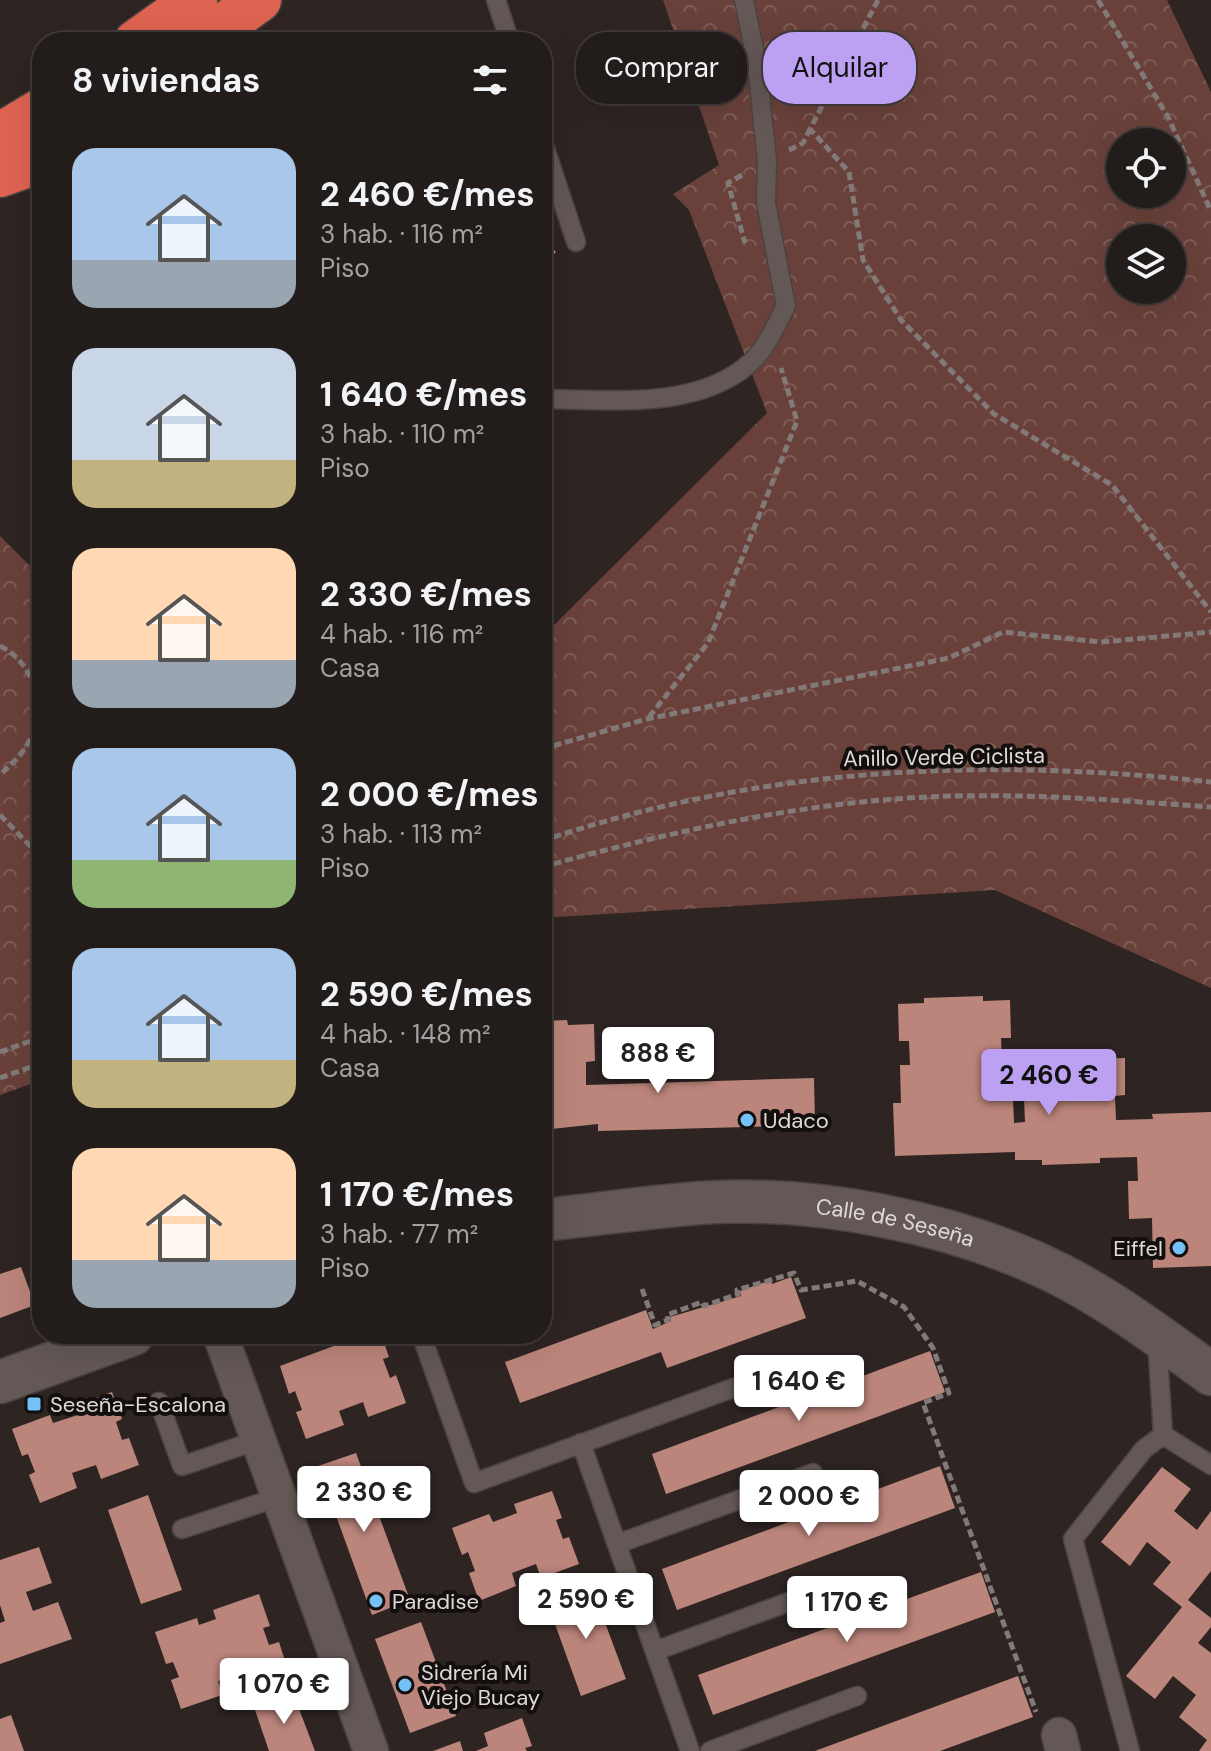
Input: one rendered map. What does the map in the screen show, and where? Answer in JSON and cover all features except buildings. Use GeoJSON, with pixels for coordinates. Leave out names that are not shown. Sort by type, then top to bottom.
{"type":"FeatureCollection","features":[{"type":"Feature","properties":{"kind":"highway"},"geometry":{"type":"LineString","coordinates":[[150,32],[195,0]]}},
{"type":"Feature","properties":{"kind":"highway"},"geometry":{"type":"LineString","coordinates":[[215,32],[259,0]]}},
{"type":"Feature","properties":{"kind":"highway"},"geometry":{"type":"LineString","coordinates":[[0,135],[32,116]]}},
{"type":"Feature","properties":{"kind":"highway"},"geometry":{"type":"LineString","coordinates":[[0,175],[32,164]]}},
{"type":"Feature","properties":{"kind":"street","name":"Calle de Seseña"},"geometry":{"type":"LineString","coordinates":[[552,1219],[715,1202],[806,1206],[882,1216],[967,1237],[1059,1274],[1157,1335],[1211,1374]]}},
{"type":"Feature","properties":{"kind":"street"},"geometry":{"type":"LineString","coordinates":[[0,1382],[105,1344]]}},
{"type":"Feature","properties":{"kind":"street"},"geometry":{"type":"LineString","coordinates":[[224,1344],[371,1751]]}},
{"type":"Feature","properties":{"kind":"lane"},"geometry":{"type":"LineString","coordinates":[[496,0],[507,32]]}},
{"type":"Feature","properties":{"kind":"lane"},"geometry":{"type":"LineString","coordinates":[[552,399],[646,399],[716,386],[751,362],[772,334],[786,306],[766,203],[767,161],[757,65],[744,0]]}},
{"type":"Feature","properties":{"kind":"lane"},"geometry":{"type":"LineString","coordinates":[[552,169],[576,242]]}},
{"type":"Feature","properties":{"kind":"lane"},"geometry":{"type":"LineString","coordinates":[[1157,1335],[1163,1435]]}},
{"type":"Feature","properties":{"kind":"lane"},"geometry":{"type":"LineString","coordinates":[[425,1344],[474,1483],[782,1370]]}},
{"type":"Feature","properties":{"kind":"lane"},"geometry":{"type":"LineString","coordinates":[[159,1402],[182,1466],[258,1440]]}},
{"type":"Feature","properties":{"kind":"lane"},"geometry":{"type":"LineString","coordinates":[[1163,1435],[1211,1465]]}},
{"type":"Feature","properties":{"kind":"lane"},"geometry":{"type":"LineString","coordinates":[[1130,1751],[1073,1539],[1144,1449],[1163,1435]]}},
{"type":"Feature","properties":{"kind":"lane"},"geometry":{"type":"LineString","coordinates":[[581,1443],[690,1751]]}},
{"type":"Feature","properties":{"kind":"lane"},"geometry":{"type":"LineString","coordinates":[[617,1544],[813,1473]]}},
{"type":"Feature","properties":{"kind":"lane"},"geometry":{"type":"LineString","coordinates":[[182,1529],[279,1497]]}},
{"type":"Feature","properties":{"kind":"lane"},"geometry":{"type":"LineString","coordinates":[[655,1651],[824,1589]]}},
{"type":"Feature","properties":{"kind":"lane"},"geometry":{"type":"LineString","coordinates":[[710,1751],[857,1696]]}},
{"type":"Feature","properties":{"kind":"path"},"geometry":{"type":"LineString","coordinates":[[750,259],[728,183],[803,143],[878,0]]}},
{"type":"Feature","properties":{"kind":"path"},"geometry":{"type":"LineString","coordinates":[[1098,0],[1168,117],[1211,211]]}},
{"type":"Feature","properties":{"kind":"path"},"geometry":{"type":"LineString","coordinates":[[810,129],[849,172],[863,260],[901,320],[994,414],[1112,485],[1211,612]]}},
{"type":"Feature","properties":{"kind":"path"},"geometry":{"type":"LineString","coordinates":[[647,719],[708,643],[797,421],[772,334]]}},
{"type":"Feature","properties":{"kind":"path"},"geometry":{"type":"LineString","coordinates":[[552,746],[647,719],[949,658],[1003,632],[1101,642],[1211,632]]}},
{"type":"Feature","properties":{"kind":"path"},"geometry":{"type":"LineString","coordinates":[[0,646],[23,663],[32,678]]}},
{"type":"Feature","properties":{"kind":"path"},"geometry":{"type":"LineString","coordinates":[[0,775],[27,746],[32,734]]}},
{"type":"Feature","properties":{"kind":"path","name":"Anillo Verde Ciclista"},"geometry":{"type":"LineString","coordinates":[[552,838],[632,812],[692,798],[880,771],[1064,771],[1211,782]]}},
{"type":"Feature","properties":{"kind":"path"},"geometry":{"type":"LineString","coordinates":[[552,865],[710,826],[822,807],[967,796],[1053,796],[1211,807]]}},
{"type":"Feature","properties":{"kind":"path"},"geometry":{"type":"LineString","coordinates":[[0,815],[32,848]]}},
{"type":"Feature","properties":{"kind":"path"},"geometry":{"type":"LineString","coordinates":[[0,1052],[32,1041]]}},
{"type":"Feature","properties":{"kind":"path"},"geometry":{"type":"LineString","coordinates":[[0,1078],[32,1067]]}},
{"type":"Feature","properties":{"kind":"path"},"geometry":{"type":"LineString","coordinates":[[642,1289],[655,1325],[668,1320],[667,1315],[702,1302],[704,1306],[738,1294],[737,1290],[794,1273],[801,1290],[857,1281],[904,1307],[933,1348],[949,1393],[923,1403],[928,1418],[1038,1717],[1064,1708],[1066,1717],[1061,1743]]}},
{"type":"Feature","properties":{"kind":"green space"},"geometry":{"type":"Polygon","coordinates":[[[663,0],[1167,0],[1211,92],[1211,988],[995,890],[552,917],[552,627],[767,413],[689,210],[673,194],[719,165],[698,104],[747,104],[747,32],[674,32],[663,0]]]}},
{"type":"Feature","properties":{"kind":"green space"},"geometry":{"type":"Polygon","coordinates":[[[0,536],[32,568],[32,1084],[0,1095],[0,536]]]}},
{"type":"Feature","properties":{"kind":"place","name":"Udaco"},"geometry":{"type":"Point","coordinates":[747,1120]}},
{"type":"Feature","properties":{"kind":"place","name":"Eiffel"},"geometry":{"type":"Point","coordinates":[1179,1248]}},
{"type":"Feature","properties":{"kind":"place","name":"Seseña-Escalona"},"geometry":{"type":"Point","coordinates":[34,1404]}},
{"type":"Feature","properties":{"kind":"place","name":"Paradise"},"geometry":{"type":"Point","coordinates":[376,1601]}},
{"type":"Feature","properties":{"kind":"place","name":"Sidrería Mi Viejo Bucay"},"geometry":{"type":"Point","coordinates":[405,1685]}}]}
